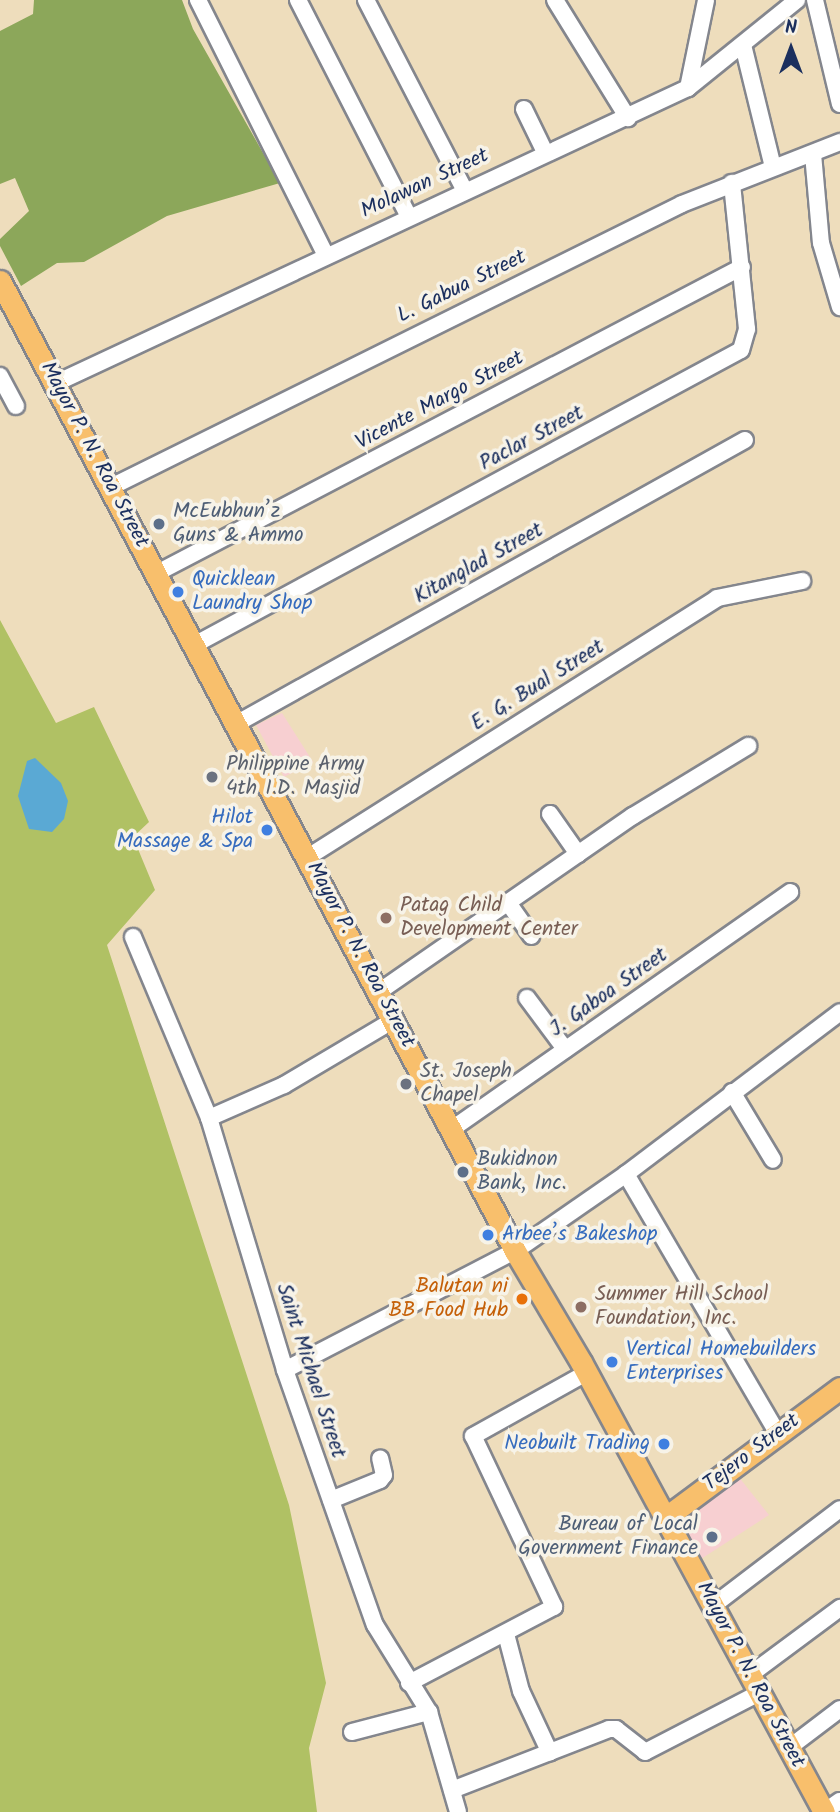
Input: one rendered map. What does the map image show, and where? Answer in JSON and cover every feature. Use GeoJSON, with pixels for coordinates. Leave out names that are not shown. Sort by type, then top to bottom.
{"type":"FeatureCollection","features":[{"type":"Feature","properties":{"kind":"main road","name":"Mayor P. N. Roa Street"},"geometry":{"type":"LineString","coordinates":[[0,281],[157,573],[234,725],[380,990],[515,1251],[586,1373],[714,1605],[824,1812]]}},
{"type":"Feature","properties":{"kind":"main road","name":"Tejero Street"},"geometry":{"type":"LineString","coordinates":[[665,1518],[777,1432],[840,1388]]}},
{"type":"Feature","properties":{"kind":"street"},"geometry":{"type":"LineString","coordinates":[[198,0],[325,254]]}},
{"type":"Feature","properties":{"kind":"street"},"geometry":{"type":"LineString","coordinates":[[298,0],[408,215]]}},
{"type":"Feature","properties":{"kind":"street"},"geometry":{"type":"LineString","coordinates":[[366,0],[464,189]]}},
{"type":"Feature","properties":{"kind":"street"},"geometry":{"type":"LineString","coordinates":[[555,0],[628,118]]}},
{"type":"Feature","properties":{"kind":"street"},"geometry":{"type":"LineString","coordinates":[[688,88],[706,0]]}},
{"type":"Feature","properties":{"kind":"street","name":"Molawan Street"},"geometry":{"type":"LineString","coordinates":[[54,384],[408,215],[545,152],[628,118],[688,88],[797,0]]}},
{"type":"Feature","properties":{"kind":"street"},"geometry":{"type":"LineString","coordinates":[[816,0],[840,104]]}},
{"type":"Feature","properties":{"kind":"street"},"geometry":{"type":"LineString","coordinates":[[743,45],[773,167]]}},
{"type":"Feature","properties":{"kind":"street"},"geometry":{"type":"LineString","coordinates":[[524,109],[545,152]]}},
{"type":"Feature","properties":{"kind":"street","name":"L. Gabua Street"},"geometry":{"type":"LineString","coordinates":[[111,487],[428,326],[732,183],[840,142]]}},
{"type":"Feature","properties":{"kind":"street"},"geometry":{"type":"LineString","coordinates":[[813,154],[821,243],[840,307]]}},
{"type":"Feature","properties":{"kind":"street","name":"Paclar Street"},"geometry":{"type":"LineString","coordinates":[[194,645],[741,350],[747,329],[732,183]]}},
{"type":"Feature","properties":{"kind":"street","name":"Vicente Margo Street"},"geometry":{"type":"LineString","coordinates":[[157,573],[742,267]]}},
{"type":"Feature","properties":{"kind":"street"},"geometry":{"type":"LineString","coordinates":[[0,376],[16,405]]}},
{"type":"Feature","properties":{"kind":"street","name":"Kitanglad Street"},"geometry":{"type":"LineString","coordinates":[[234,725],[745,440]]}},
{"type":"Feature","properties":{"kind":"street","name":"E. G. Bual Street"},"geometry":{"type":"LineString","coordinates":[[308,857],[717,598],[802,581]]}},
{"type":"Feature","properties":{"kind":"street"},"geometry":{"type":"LineString","coordinates":[[380,990],[579,854],[748,746]]}},
{"type":"Feature","properties":{"kind":"street"},"geometry":{"type":"LineString","coordinates":[[550,814],[579,854]]}},
{"type":"Feature","properties":{"kind":"street","name":"J. Gaboa Street"},"geometry":{"type":"LineString","coordinates":[[452,1129],[790,892]]}},
{"type":"Feature","properties":{"kind":"street"},"geometry":{"type":"LineString","coordinates":[[509,904],[531,936]]}},
{"type":"Feature","properties":{"kind":"street","name":"Saint Michael Street"},"geometry":{"type":"LineString","coordinates":[[133,937],[209,1118],[285,1370],[375,1625],[429,1712],[458,1812]]}},
{"type":"Feature","properties":{"kind":"street"},"geometry":{"type":"LineString","coordinates":[[527,998],[565,1049]]}},
{"type":"Feature","properties":{"kind":"street"},"geometry":{"type":"LineString","coordinates":[[285,1370],[515,1251],[626,1174],[732,1091],[840,1013]]}},
{"type":"Feature","properties":{"kind":"street"},"geometry":{"type":"LineString","coordinates":[[209,1118],[284,1085],[395,1019]]}},
{"type":"Feature","properties":{"kind":"street"},"geometry":{"type":"LineString","coordinates":[[732,1091],[773,1160]]}},
{"type":"Feature","properties":{"kind":"street"},"geometry":{"type":"LineString","coordinates":[[626,1174],[777,1432]]}},
{"type":"Feature","properties":{"kind":"street"},"geometry":{"type":"LineString","coordinates":[[409,1683],[552,1609],[554,1601],[473,1436],[586,1373]]}},
{"type":"Feature","properties":{"kind":"street"},"geometry":{"type":"LineString","coordinates":[[331,1500],[380,1480],[384,1475],[380,1458]]}},
{"type":"Feature","properties":{"kind":"street"},"geometry":{"type":"LineString","coordinates":[[714,1605],[840,1509]]}},
{"type":"Feature","properties":{"kind":"street"},"geometry":{"type":"LineString","coordinates":[[452,1790],[617,1729],[645,1752],[756,1683],[840,1608]]}},
{"type":"Feature","properties":{"kind":"street"},"geometry":{"type":"LineString","coordinates":[[506,1633],[521,1691],[550,1753]]}},
{"type":"Feature","properties":{"kind":"street"},"geometry":{"type":"LineString","coordinates":[[790,1747],[840,1710]]}},
{"type":"Feature","properties":{"kind":"street"},"geometry":{"type":"LineString","coordinates":[[352,1732],[429,1712]]}},
{"type":"Feature","properties":{"kind":"street"},"geometry":{"type":"LineString","coordinates":[[824,1812],[840,1801]]}},
{"type":"Feature","properties":{"kind":"shaded area"},"geometry":{"type":"Polygon","coordinates":[[[282,713],[313,762],[284,777],[256,725],[282,713]]]}},
{"type":"Feature","properties":{"kind":"shaded area","name":"Bureau of Local Government Finance"},"geometry":{"type":"Polygon","coordinates":[[[738,1476],[769,1515],[701,1559],[678,1516],[738,1476]]]}},
{"type":"Feature","properties":{"kind":"green space"},"geometry":{"type":"Polygon","coordinates":[[[34,0],[182,0],[193,29],[280,183],[167,216],[84,262],[57,263],[21,286],[0,246],[0,239],[29,211],[15,178],[0,184],[0,31],[33,14],[34,0]]]}},
{"type":"Feature","properties":{"kind":"green space"},"geometry":{"type":"Polygon","coordinates":[[[0,620],[56,723],[94,707],[149,822],[133,837],[155,890],[107,945],[289,1505],[326,1683],[309,1748],[317,1812],[0,1812],[0,620]]]}},
{"type":"Feature","properties":{"kind":"water"},"geometry":{"type":"Polygon","coordinates":[[[35,758],[61,783],[68,801],[64,819],[52,832],[29,829],[18,796],[27,761],[35,758]]]}},
{"type":"Feature","properties":{"kind":"place","name":"McEubhun’z Guns & Ammo"},"geometry":{"type":"Point","coordinates":[159,524]}},
{"type":"Feature","properties":{"kind":"place","name":"Quicklean Laundry Shop"},"geometry":{"type":"Point","coordinates":[178,592]}},
{"type":"Feature","properties":{"kind":"place","name":"Philippine Army 4th I.D. Masjid"},"geometry":{"type":"Point","coordinates":[212,777]}},
{"type":"Feature","properties":{"kind":"place","name":"Hilot Massage & Spa"},"geometry":{"type":"Point","coordinates":[267,830]}},
{"type":"Feature","properties":{"kind":"place","name":"Patag Child Development Center"},"geometry":{"type":"Point","coordinates":[386,918]}},
{"type":"Feature","properties":{"kind":"place","name":"St. Joseph Chapel"},"geometry":{"type":"Point","coordinates":[406,1084]}},
{"type":"Feature","properties":{"kind":"place","name":"Bukidnon Bank, Inc."},"geometry":{"type":"Point","coordinates":[463,1172]}},
{"type":"Feature","properties":{"kind":"place","name":"Arbee’s Bakeshop"},"geometry":{"type":"Point","coordinates":[488,1235]}},
{"type":"Feature","properties":{"kind":"place","name":"Balutan ni BB Food Hub"},"geometry":{"type":"Point","coordinates":[522,1299]}},
{"type":"Feature","properties":{"kind":"place","name":"Summer Hill School Foundation, Inc."},"geometry":{"type":"Point","coordinates":[581,1307]}},
{"type":"Feature","properties":{"kind":"place","name":"Vertical Homebuilders Enterprises"},"geometry":{"type":"Point","coordinates":[612,1362]}},
{"type":"Feature","properties":{"kind":"place","name":"Neobuilt Trading"},"geometry":{"type":"Point","coordinates":[664,1444]}},
{"type":"Feature","properties":{"kind":"place","name":"Bureau of Local Government Finance"},"geometry":{"type":"Point","coordinates":[712,1537]}}]}
